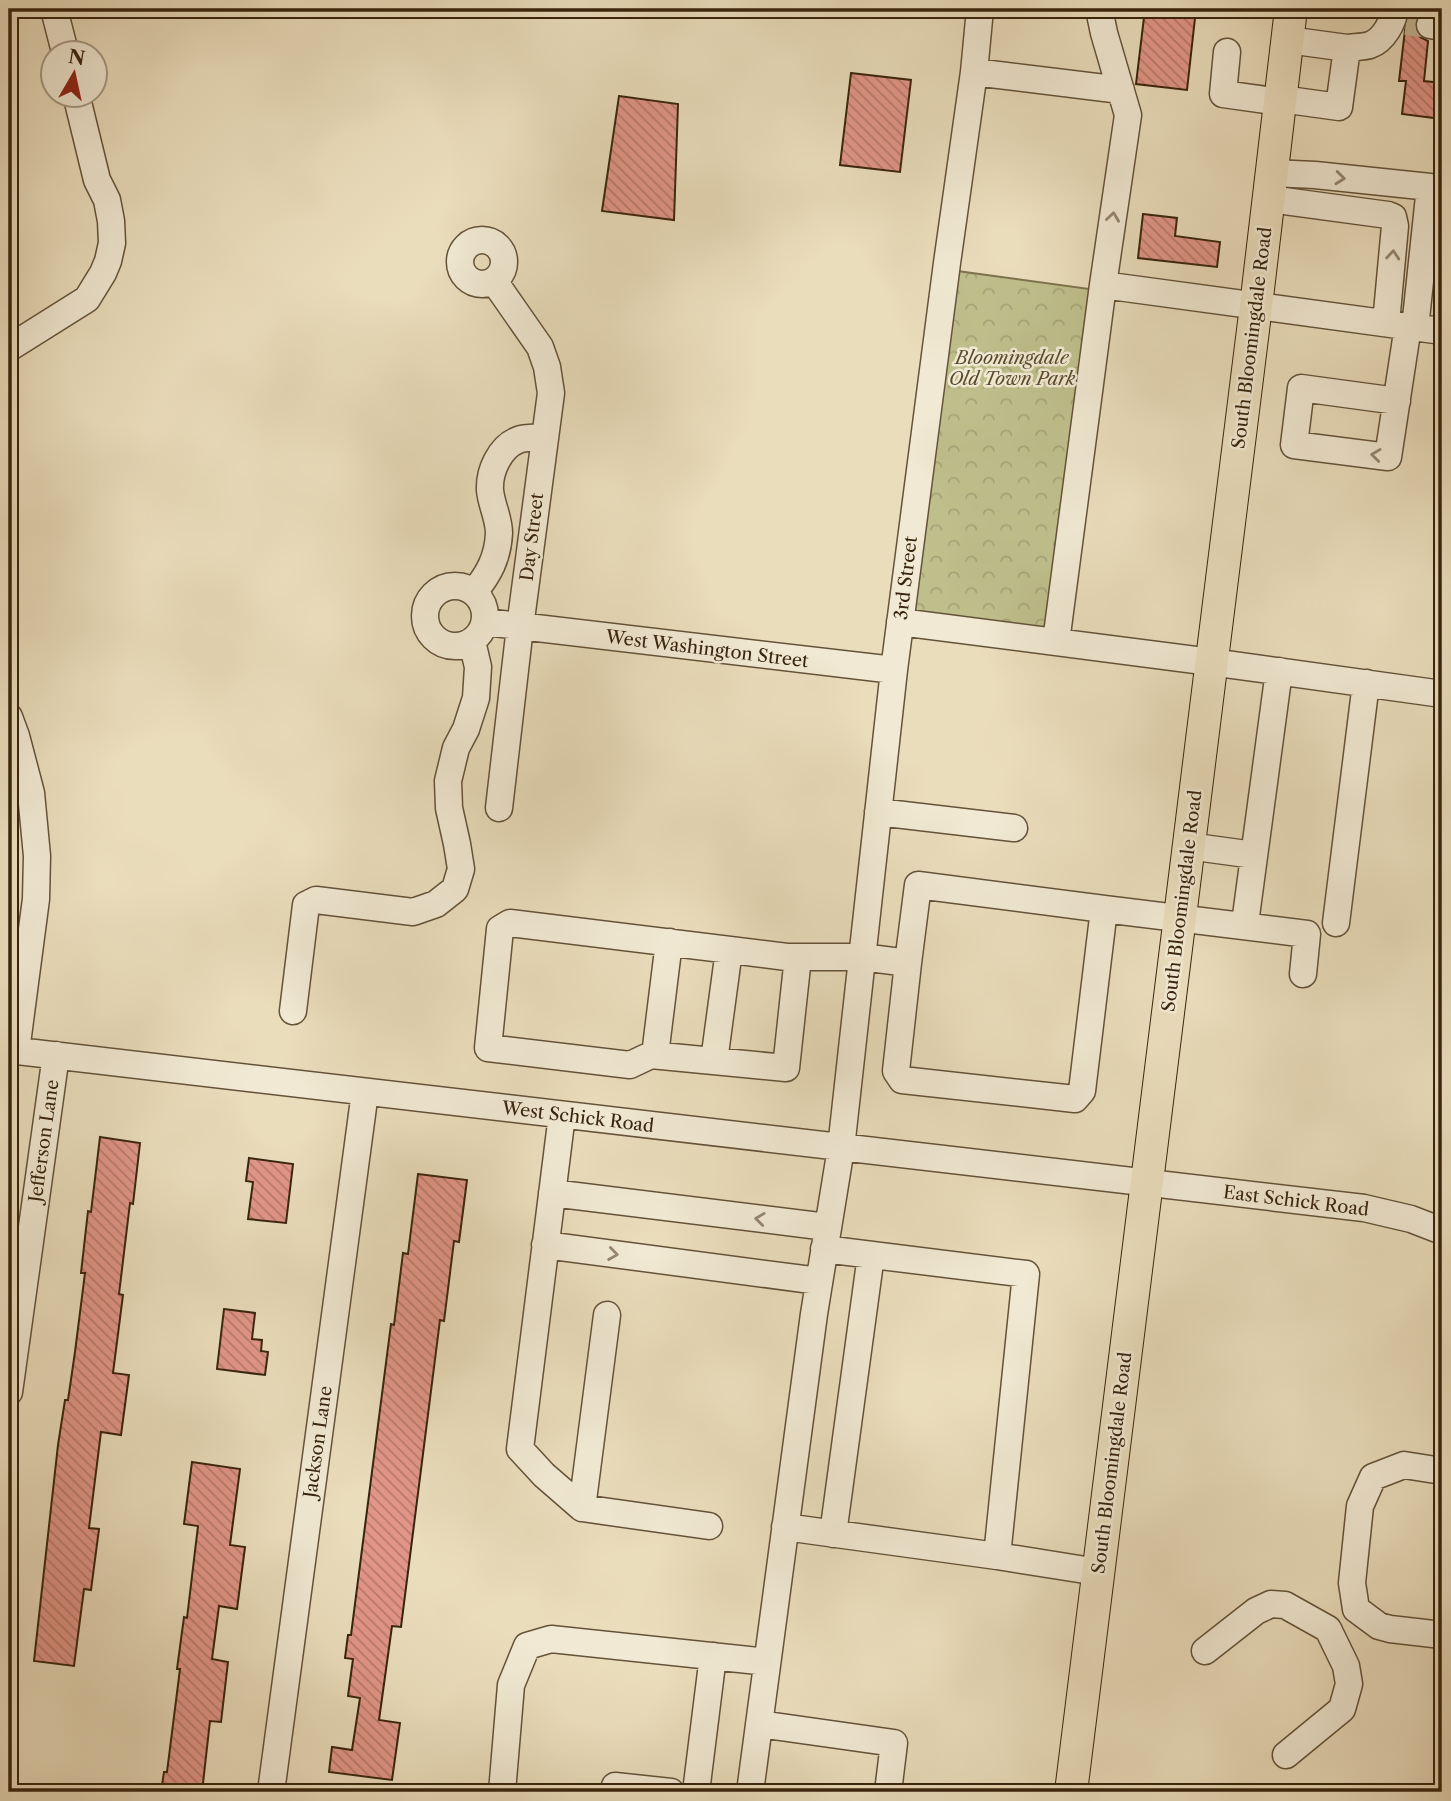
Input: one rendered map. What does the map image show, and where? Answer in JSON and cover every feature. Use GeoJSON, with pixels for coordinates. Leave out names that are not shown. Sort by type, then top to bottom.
{"type":"FeatureCollection","features":[{"type":"Feature","properties":{"kind":"main road","name":"South Bloomingdale Road"},"geometry":{"type":"LineString","coordinates":[[1071,1792],[1292,9]]}},
{"type":"Feature","properties":{"kind":"street"},"geometry":{"type":"LineString","coordinates":[[54,9],[61,38]]}},
{"type":"Feature","properties":{"kind":"street","name":"3rd Street"},"geometry":{"type":"LineString","coordinates":[[757,1791],[759,1724],[819,1281],[841,1148],[894,670],[974,72],[980,9]]}},
{"type":"Feature","properties":{"kind":"street"},"geometry":{"type":"LineString","coordinates":[[1056,642],[1128,116],[1099,9]]}},
{"type":"Feature","properties":{"kind":"street"},"geometry":{"type":"LineString","coordinates":[[1288,40],[1347,48],[1372,45],[1387,31],[1413,21]]}},
{"type":"Feature","properties":{"kind":"street"},"geometry":{"type":"LineString","coordinates":[[1227,52],[1223,94],[1339,107],[1347,48]]}},
{"type":"Feature","properties":{"kind":"street"},"geometry":{"type":"LineString","coordinates":[[974,72],[1121,90]]}},
{"type":"Feature","properties":{"kind":"street"},"geometry":{"type":"LineString","coordinates":[[9,348],[87,299],[108,261],[112,243],[111,221],[107,200],[97,180],[79,108]]}},
{"type":"Feature","properties":{"kind":"street"},"geometry":{"type":"LineString","coordinates":[[1271,186],[1315,175],[1430,187],[1403,326],[1397,401]]}},
{"type":"Feature","properties":{"kind":"street"},"geometry":{"type":"LineString","coordinates":[[1271,186],[1393,217],[1403,326]]}},
{"type":"Feature","properties":{"kind":"street","name":"Day Street"},"geometry":{"type":"LineString","coordinates":[[494,281],[540,347],[547,367],[551,393],[499,808]]}},
{"type":"Feature","properties":{"kind":"street"},"geometry":{"type":"LineString","coordinates":[[1103,285],[1442,331]]}},
{"type":"Feature","properties":{"kind":"street"},"geometry":{"type":"LineString","coordinates":[[474,592],[487,576],[497,544],[499,531],[490,488],[495,466],[502,451],[518,440],[545,437]]}},
{"type":"Feature","properties":{"kind":"street"},"geometry":{"type":"LineString","coordinates":[[293,1011],[306,905],[316,900],[413,912],[436,904],[455,889],[461,869],[449,808],[448,781],[456,748],[466,729],[476,698],[478,631],[485,609],[474,592],[455,585],[444,587],[429,599],[424,618],[432,636],[440,642],[459,646],[478,631]]}},
{"type":"Feature","properties":{"kind":"street"},"geometry":{"type":"LineString","coordinates":[[900,622],[1442,694]]}},
{"type":"Feature","properties":{"kind":"street","name":"West Washington Street"},"geometry":{"type":"LineString","coordinates":[[478,631],[520,627],[894,670]]}},
{"type":"Feature","properties":{"kind":"street"},"geometry":{"type":"LineString","coordinates":[[1246,916],[1279,671]]}},
{"type":"Feature","properties":{"kind":"street"},"geometry":{"type":"LineString","coordinates":[[1336,923],[1366,683]]}},
{"type":"Feature","properties":{"kind":"street"},"geometry":{"type":"LineString","coordinates":[[9,717],[30,793],[37,856],[36,899],[12,1050]]}},
{"type":"Feature","properties":{"kind":"street"},"geometry":{"type":"LineString","coordinates":[[878,812],[1014,828]]}},
{"type":"Feature","properties":{"kind":"street"},"geometry":{"type":"LineString","coordinates":[[1188,846],[1254,855]]}},
{"type":"Feature","properties":{"kind":"street"},"geometry":{"type":"LineString","coordinates":[[1104,909],[1082,1091],[1076,1099],[902,1080],[896,1071],[918,885],[1307,934],[1303,974]]}},
{"type":"Feature","properties":{"kind":"street"},"geometry":{"type":"LineString","coordinates":[[798,957],[786,1068],[655,1055],[630,1065],[488,1048],[500,929],[510,923],[798,957],[862,957],[908,963]]}},
{"type":"Feature","properties":{"kind":"street"},"geometry":{"type":"LineString","coordinates":[[655,1055],[669,942]]}},
{"type":"Feature","properties":{"kind":"street"},"geometry":{"type":"LineString","coordinates":[[714,1061],[729,950]]}},
{"type":"Feature","properties":{"kind":"street","name":"West Schick Road"},"geometry":{"type":"LineString","coordinates":[[12,1050],[1148,1183]]}},
{"type":"Feature","properties":{"kind":"street","name":"Jefferson Lane"},"geometry":{"type":"LineString","coordinates":[[9,1392],[56,1055]]}},
{"type":"Feature","properties":{"kind":"street","name":"Jackson Lane"},"geometry":{"type":"LineString","coordinates":[[271,1792],[365,1092]]}},
{"type":"Feature","properties":{"kind":"street"},"geometry":{"type":"LineString","coordinates":[[562,1115],[520,1449],[544,1475],[582,1508],[709,1525]]}},
{"type":"Feature","properties":{"kind":"street","name":"East Schick Road"},"geometry":{"type":"LineString","coordinates":[[1148,1183],[1364,1208],[1411,1219],[1442,1231]]}},
{"type":"Feature","properties":{"kind":"street"},"geometry":{"type":"LineString","coordinates":[[552,1193],[826,1238],[871,1255],[1026,1274],[997,1556]]}},
{"type":"Feature","properties":{"kind":"street"},"geometry":{"type":"LineString","coordinates":[[545,1245],[819,1281]]}},
{"type":"Feature","properties":{"kind":"street"},"geometry":{"type":"LineString","coordinates":[[833,1534],[871,1255]]}},
{"type":"Feature","properties":{"kind":"street"},"geometry":{"type":"LineString","coordinates":[[582,1508],[607,1315]]}},
{"type":"Feature","properties":{"kind":"street"},"geometry":{"type":"LineString","coordinates":[[1442,1471],[1404,1465],[1373,1477],[1360,1506],[1352,1583],[1356,1609],[1379,1626],[1442,1635]]}},
{"type":"Feature","properties":{"kind":"street"},"geometry":{"type":"LineString","coordinates":[[785,1527],[1098,1572]]}},
{"type":"Feature","properties":{"kind":"street"},"geometry":{"type":"LineString","coordinates":[[1205,1651],[1256,1611],[1271,1604],[1285,1605],[1328,1629],[1346,1666],[1349,1684],[1342,1709],[1286,1755]]}},
{"type":"Feature","properties":{"kind":"street"},"geometry":{"type":"LineString","coordinates":[[1328,1629],[1356,1609]]}},
{"type":"Feature","properties":{"kind":"street"},"geometry":{"type":"LineString","coordinates":[[502,1792],[511,1685],[527,1646],[551,1639],[767,1662]]}},
{"type":"Feature","properties":{"kind":"street"},"geometry":{"type":"LineString","coordinates":[[696,1792],[713,1656]]}},
{"type":"Feature","properties":{"kind":"street"},"geometry":{"type":"LineString","coordinates":[[759,1724],[894,1743],[888,1792]]}},
{"type":"Feature","properties":{"kind":"street"},"geometry":{"type":"LineString","coordinates":[[615,1792],[615,1786],[671,1792]]}},
{"type":"Feature","properties":{"kind":"green space","name":"Bloomingdale Old Town Park"},"geometry":{"type":"Polygon","coordinates":[[[950,270],[1097,290],[1052,633],[908,616],[950,270]]]}},
{"type":"Feature","properties":{"kind":"building"},"geometry":{"type":"Polygon","coordinates":[[[1145,9],[1196,9],[1187,90],[1136,84],[1145,9]]]}},
{"type":"Feature","properties":{"kind":"building"},"geometry":{"type":"Polygon","coordinates":[[[1410,11],[1421,12],[1414,23],[1420,37],[1428,41],[1424,81],[1442,83],[1442,119],[1402,114],[1406,81],[1399,81],[1410,11]]]}},
{"type":"Feature","properties":{"kind":"building"},"geometry":{"type":"Polygon","coordinates":[[[851,73],[911,80],[900,172],[840,165],[851,73]]]}},
{"type":"Feature","properties":{"kind":"building"},"geometry":{"type":"Polygon","coordinates":[[[619,96],[678,104],[674,220],[602,211],[619,96]]]}},
{"type":"Feature","properties":{"kind":"building"},"geometry":{"type":"Polygon","coordinates":[[[1143,214],[1177,218],[1175,236],[1220,242],[1217,267],[1138,258],[1143,214]]]}},
{"type":"Feature","properties":{"kind":"building"},"geometry":{"type":"Polygon","coordinates":[[[100,1137],[140,1143],[119,1294],[123,1295],[113,1373],[129,1375],[121,1435],[101,1432],[89,1528],[99,1529],[91,1590],[84,1589],[74,1666],[34,1661],[58,1445],[75,1352],[85,1273],[81,1273],[88,1211],[91,1212],[100,1137]]]}},
{"type":"Feature","properties":{"kind":"building"},"geometry":{"type":"Polygon","coordinates":[[[249,1158],[293,1164],[286,1223],[248,1219],[253,1182],[246,1181],[249,1158]]]}},
{"type":"Feature","properties":{"kind":"building"},"geometry":{"type":"Polygon","coordinates":[[[418,1174],[467,1180],[459,1242],[454,1241],[444,1321],[440,1320],[401,1627],[392,1626],[379,1720],[400,1723],[392,1780],[329,1772],[332,1747],[352,1750],[360,1698],[348,1696],[353,1659],[345,1658],[348,1635],[351,1635],[391,1324],[394,1325],[403,1253],[408,1254],[418,1174]]]}},
{"type":"Feature","properties":{"kind":"building"},"geometry":{"type":"Polygon","coordinates":[[[224,1309],[255,1313],[252,1339],[262,1340],[261,1351],[268,1352],[265,1375],[217,1369],[224,1309]]]}},
{"type":"Feature","properties":{"kind":"building"},"geometry":{"type":"Polygon","coordinates":[[[192,1462],[240,1469],[230,1545],[245,1547],[237,1609],[219,1606],[212,1659],[228,1662],[221,1722],[210,1721],[202,1792],[161,1792],[164,1772],[167,1772],[180,1669],[177,1669],[184,1617],[187,1618],[198,1526],[184,1524],[192,1462]]]}},
{"type":"Feature","properties":{"kind":"tunnel"},"geometry":{"type":"LineString","coordinates":[[1406,22],[1430,25]]}}]}
